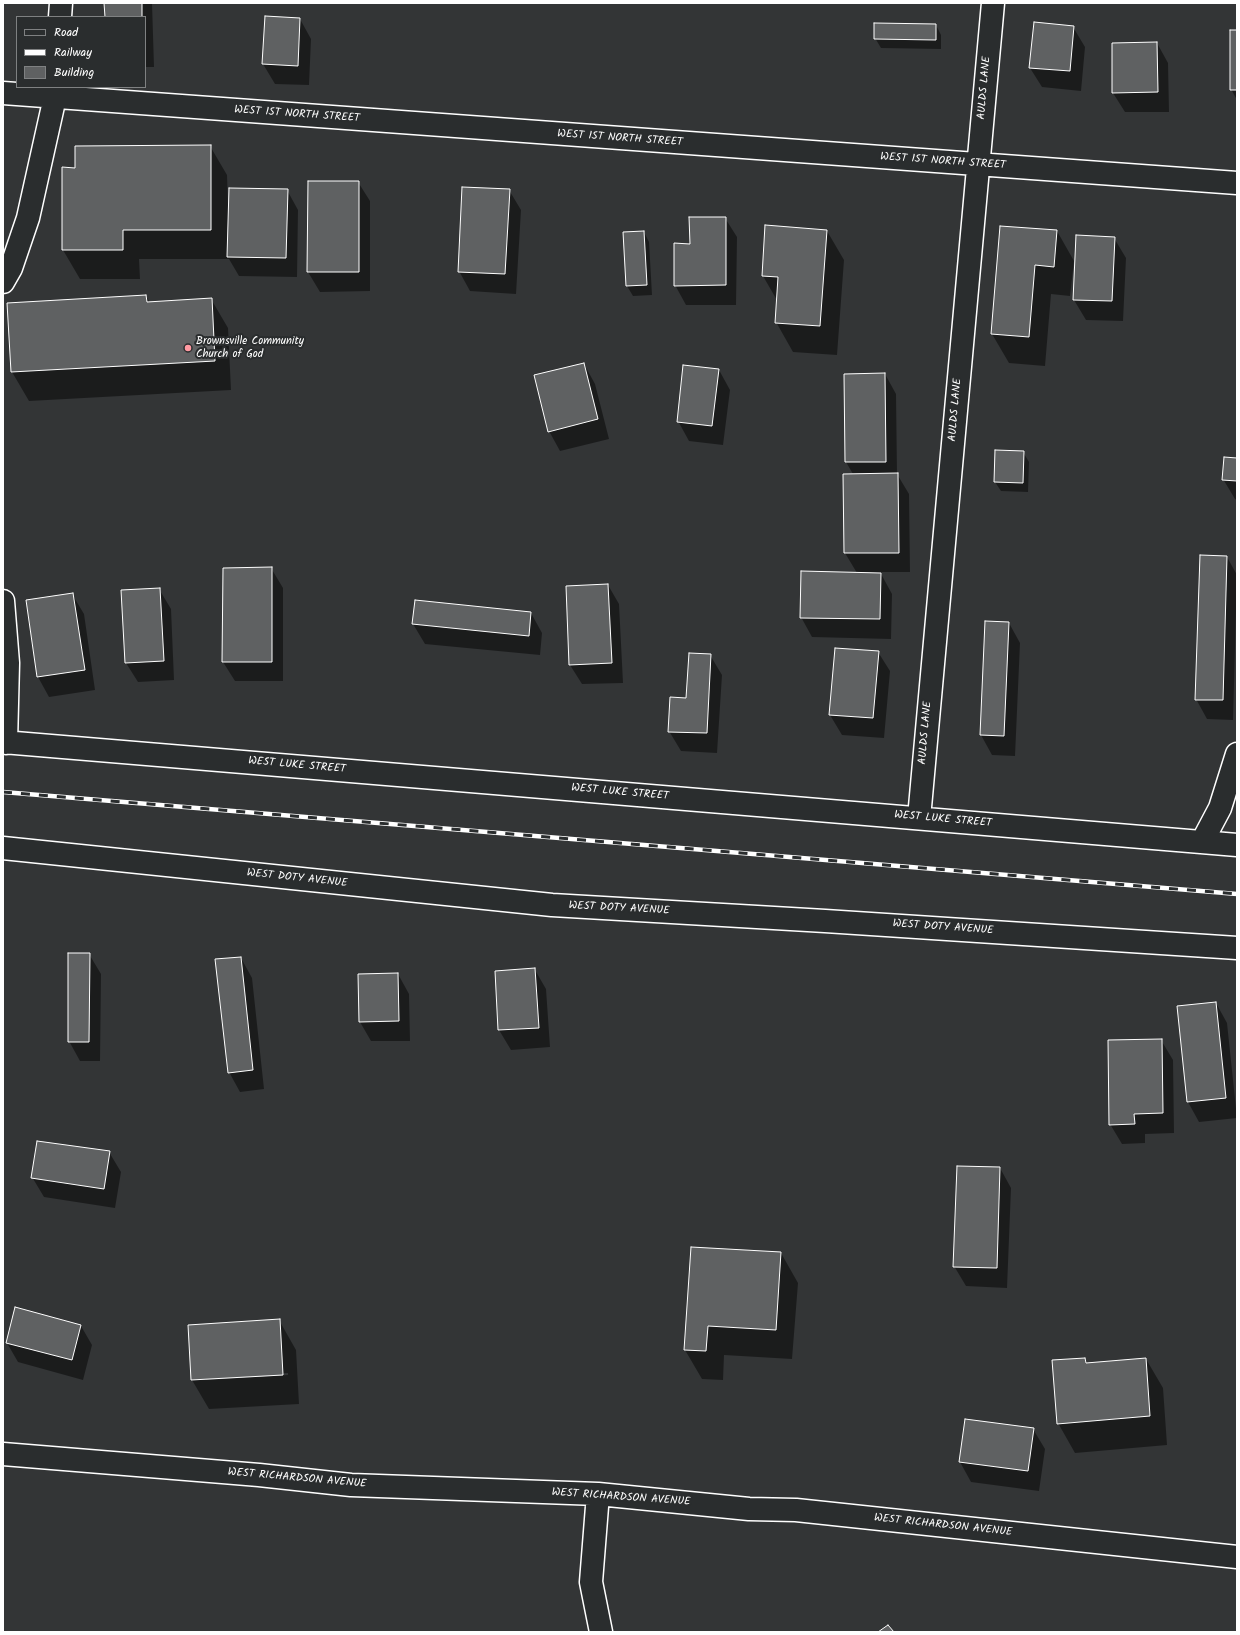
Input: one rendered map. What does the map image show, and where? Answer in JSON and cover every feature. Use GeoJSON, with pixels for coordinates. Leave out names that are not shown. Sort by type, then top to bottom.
{"type":"FeatureCollection","features":[{"type":"Feature","properties":{"kind":"street"},"geometry":{"type":"LineString","coordinates":[[60,16],[61,3]]}},
{"type":"Feature","properties":{"kind":"street","name":"AULDS LANE"},"geometry":{"type":"LineString","coordinates":[[919,818],[994,3]]}},
{"type":"Feature","properties":{"kind":"street"},"geometry":{"type":"LineString","coordinates":[[3,282],[11,268],[28,218],[55,92]]}},
{"type":"Feature","properties":{"kind":"street","name":"WEST 1ST NORTH STREET"},"geometry":{"type":"LineString","coordinates":[[3,93],[55,92],[978,165],[1237,183]]}},
{"type":"Feature","properties":{"kind":"street"},"geometry":{"type":"LineString","coordinates":[[3,601],[8,663],[5,742]]}},
{"type":"Feature","properties":{"kind":"street","name":"WEST LUKE STREET"},"geometry":{"type":"LineString","coordinates":[[5,742],[1237,845]]}},
{"type":"Feature","properties":{"kind":"street"},"geometry":{"type":"LineString","coordinates":[[1202,842],[1220,808],[1237,754]]}},
{"type":"Feature","properties":{"kind":"street","name":"WEST DOTY AVENUE"},"geometry":{"type":"LineString","coordinates":[[3,848],[552,905],[833,921],[1237,948]]}},
{"type":"Feature","properties":{"kind":"street","name":"WEST RICHARDSON AVENUE"},"geometry":{"type":"LineString","coordinates":[[3,1454],[350,1484],[598,1494],[749,1509],[796,1510],[1237,1557]]}},
{"type":"Feature","properties":{"kind":"street"},"geometry":{"type":"LineString","coordinates":[[598,1494],[591,1582],[601,1632]]}},
{"type":"Feature","properties":{"kind":"building"},"geometry":{"type":"Polygon","coordinates":[[[104,3],[142,3],[142,16],[105,16],[104,3]]]}},
{"type":"Feature","properties":{"kind":"building"},"geometry":{"type":"Polygon","coordinates":[[[265,16],[300,18],[298,66],[262,64],[265,16]]]}},
{"type":"Feature","properties":{"kind":"building"},"geometry":{"type":"Polygon","coordinates":[[[1034,22],[1074,26],[1070,71],[1029,68],[1034,22]]]}},
{"type":"Feature","properties":{"kind":"building"},"geometry":{"type":"Polygon","coordinates":[[[874,23],[936,24],[936,40],[874,39],[874,23]]]}},
{"type":"Feature","properties":{"kind":"building"},"geometry":{"type":"Polygon","coordinates":[[[1230,30],[1237,30],[1237,90],[1230,90],[1230,30]]]}},
{"type":"Feature","properties":{"kind":"building"},"geometry":{"type":"Polygon","coordinates":[[[1157,42],[1158,92],[1112,93],[1112,43],[1157,42]]]}},
{"type":"Feature","properties":{"kind":"building"},"geometry":{"type":"Polygon","coordinates":[[[211,145],[211,230],[123,230],[123,250],[62,250],[62,167],[75,168],[75,146],[211,145]]]}},
{"type":"Feature","properties":{"kind":"building"},"geometry":{"type":"Polygon","coordinates":[[[308,181],[359,181],[359,272],[307,272],[308,181]]]}},
{"type":"Feature","properties":{"kind":"building"},"geometry":{"type":"Polygon","coordinates":[[[462,187],[510,189],[505,274],[458,272],[462,187]]]}},
{"type":"Feature","properties":{"kind":"building"},"geometry":{"type":"Polygon","coordinates":[[[229,188],[288,189],[286,258],[227,257],[229,188]]]}},
{"type":"Feature","properties":{"kind":"building"},"geometry":{"type":"Polygon","coordinates":[[[689,217],[726,217],[726,285],[674,286],[674,243],[690,244],[689,217]]]}},
{"type":"Feature","properties":{"kind":"building"},"geometry":{"type":"Polygon","coordinates":[[[765,225],[827,230],[820,326],[775,323],[778,277],[762,276],[765,225]]]}},
{"type":"Feature","properties":{"kind":"building"},"geometry":{"type":"Polygon","coordinates":[[[1000,226],[1057,230],[1054,267],[1035,265],[1029,337],[991,334],[1000,226]]]}},
{"type":"Feature","properties":{"kind":"building"},"geometry":{"type":"Polygon","coordinates":[[[644,231],[647,285],[626,286],[623,232],[644,231]]]}},
{"type":"Feature","properties":{"kind":"building"},"geometry":{"type":"Polygon","coordinates":[[[1076,235],[1115,237],[1112,301],[1073,300],[1076,235]]]}},
{"type":"Feature","properties":{"kind":"building"},"geometry":{"type":"Polygon","coordinates":[[[146,295],[147,302],[212,298],[215,361],[11,372],[7,303],[146,295]]]}},
{"type":"Feature","properties":{"kind":"building"},"geometry":{"type":"Polygon","coordinates":[[[584,363],[598,419],[548,432],[534,375],[584,363]]]}},
{"type":"Feature","properties":{"kind":"building"},"geometry":{"type":"Polygon","coordinates":[[[683,365],[719,369],[712,426],[677,422],[683,365]]]}},
{"type":"Feature","properties":{"kind":"building"},"geometry":{"type":"Polygon","coordinates":[[[885,373],[886,462],[845,462],[844,374],[885,373]]]}},
{"type":"Feature","properties":{"kind":"building"},"geometry":{"type":"Polygon","coordinates":[[[995,450],[1024,451],[1023,483],[994,482],[995,450]]]}},
{"type":"Feature","properties":{"kind":"building"},"geometry":{"type":"Polygon","coordinates":[[[1224,457],[1237,458],[1237,481],[1222,480],[1224,457]]]}},
{"type":"Feature","properties":{"kind":"building"},"geometry":{"type":"Polygon","coordinates":[[[898,473],[899,553],[844,553],[843,474],[898,473]]]}},
{"type":"Feature","properties":{"kind":"building"},"geometry":{"type":"Polygon","coordinates":[[[1200,555],[1227,556],[1223,700],[1195,700],[1200,555]]]}},
{"type":"Feature","properties":{"kind":"building"},"geometry":{"type":"Polygon","coordinates":[[[272,567],[272,662],[222,662],[223,568],[272,567]]]}},
{"type":"Feature","properties":{"kind":"building"},"geometry":{"type":"Polygon","coordinates":[[[801,571],[881,573],[880,619],[800,618],[801,571]]]}},
{"type":"Feature","properties":{"kind":"building"},"geometry":{"type":"Polygon","coordinates":[[[608,584],[612,663],[569,665],[566,586],[608,584]]]}},
{"type":"Feature","properties":{"kind":"building"},"geometry":{"type":"Polygon","coordinates":[[[160,588],[164,661],[125,663],[121,590],[160,588]]]}},
{"type":"Feature","properties":{"kind":"building"},"geometry":{"type":"Polygon","coordinates":[[[73,593],[85,670],[37,677],[26,600],[73,593]]]}},
{"type":"Feature","properties":{"kind":"building"},"geometry":{"type":"Polygon","coordinates":[[[415,600],[531,612],[529,636],[412,624],[415,600]]]}},
{"type":"Feature","properties":{"kind":"building"},"geometry":{"type":"Polygon","coordinates":[[[985,621],[1009,622],[1004,736],[980,735],[985,621]]]}},
{"type":"Feature","properties":{"kind":"building"},"geometry":{"type":"Polygon","coordinates":[[[835,648],[879,651],[873,718],[829,715],[835,648]]]}},
{"type":"Feature","properties":{"kind":"building"},"geometry":{"type":"Polygon","coordinates":[[[689,653],[711,654],[707,733],[668,732],[670,697],[686,698],[689,653]]]}},
{"type":"Feature","properties":{"kind":"building"},"geometry":{"type":"Polygon","coordinates":[[[68,953],[90,953],[89,1042],[68,1042],[68,953]]]}},
{"type":"Feature","properties":{"kind":"building"},"geometry":{"type":"Polygon","coordinates":[[[241,957],[253,1070],[228,1073],[215,959],[241,957]]]}},
{"type":"Feature","properties":{"kind":"building"},"geometry":{"type":"Polygon","coordinates":[[[535,968],[539,1028],[498,1030],[495,971],[535,968]]]}},
{"type":"Feature","properties":{"kind":"building"},"geometry":{"type":"Polygon","coordinates":[[[398,973],[399,1021],[359,1022],[358,974],[398,973]]]}},
{"type":"Feature","properties":{"kind":"building"},"geometry":{"type":"Polygon","coordinates":[[[1216,1002],[1226,1098],[1187,1102],[1177,1006],[1216,1002]]]}},
{"type":"Feature","properties":{"kind":"building"},"geometry":{"type":"Polygon","coordinates":[[[1162,1039],[1163,1113],[1134,1114],[1135,1124],[1109,1125],[1108,1040],[1162,1039]]]}},
{"type":"Feature","properties":{"kind":"building"},"geometry":{"type":"Polygon","coordinates":[[[37,1141],[110,1151],[104,1189],[31,1178],[37,1141]]]}},
{"type":"Feature","properties":{"kind":"building"},"geometry":{"type":"Polygon","coordinates":[[[957,1166],[1000,1167],[997,1268],[953,1267],[957,1166]]]}},
{"type":"Feature","properties":{"kind":"building"},"geometry":{"type":"Polygon","coordinates":[[[691,1247],[781,1252],[776,1330],[708,1326],[706,1351],[684,1350],[691,1247]]]}},
{"type":"Feature","properties":{"kind":"building"},"geometry":{"type":"Polygon","coordinates":[[[15,1307],[81,1325],[72,1360],[6,1343],[15,1307]]]}},
{"type":"Feature","properties":{"kind":"building"},"geometry":{"type":"Polygon","coordinates":[[[280,1319],[283,1375],[191,1380],[188,1325],[280,1319]]]}},
{"type":"Feature","properties":{"kind":"building"},"geometry":{"type":"Polygon","coordinates":[[[1085,1358],[1086,1363],[1146,1358],[1150,1416],[1057,1424],[1052,1360],[1085,1358]]]}},
{"type":"Feature","properties":{"kind":"building"},"geometry":{"type":"Polygon","coordinates":[[[965,1419],[1034,1428],[1028,1471],[959,1462],[965,1419]]]}},
{"type":"Feature","properties":{"kind":"building"},"geometry":{"type":"Polygon","coordinates":[[[888,1625],[894,1632],[878,1632],[888,1625]]]}},
{"type":"Feature","properties":{"kind":"railway"},"geometry":{"type":"LineString","coordinates":[[3,792],[1237,894]]}},
{"type":"Feature","properties":{"kind":"place","name":"Brownsville Community Church of God"},"geometry":{"type":"Point","coordinates":[188,348]}}]}
